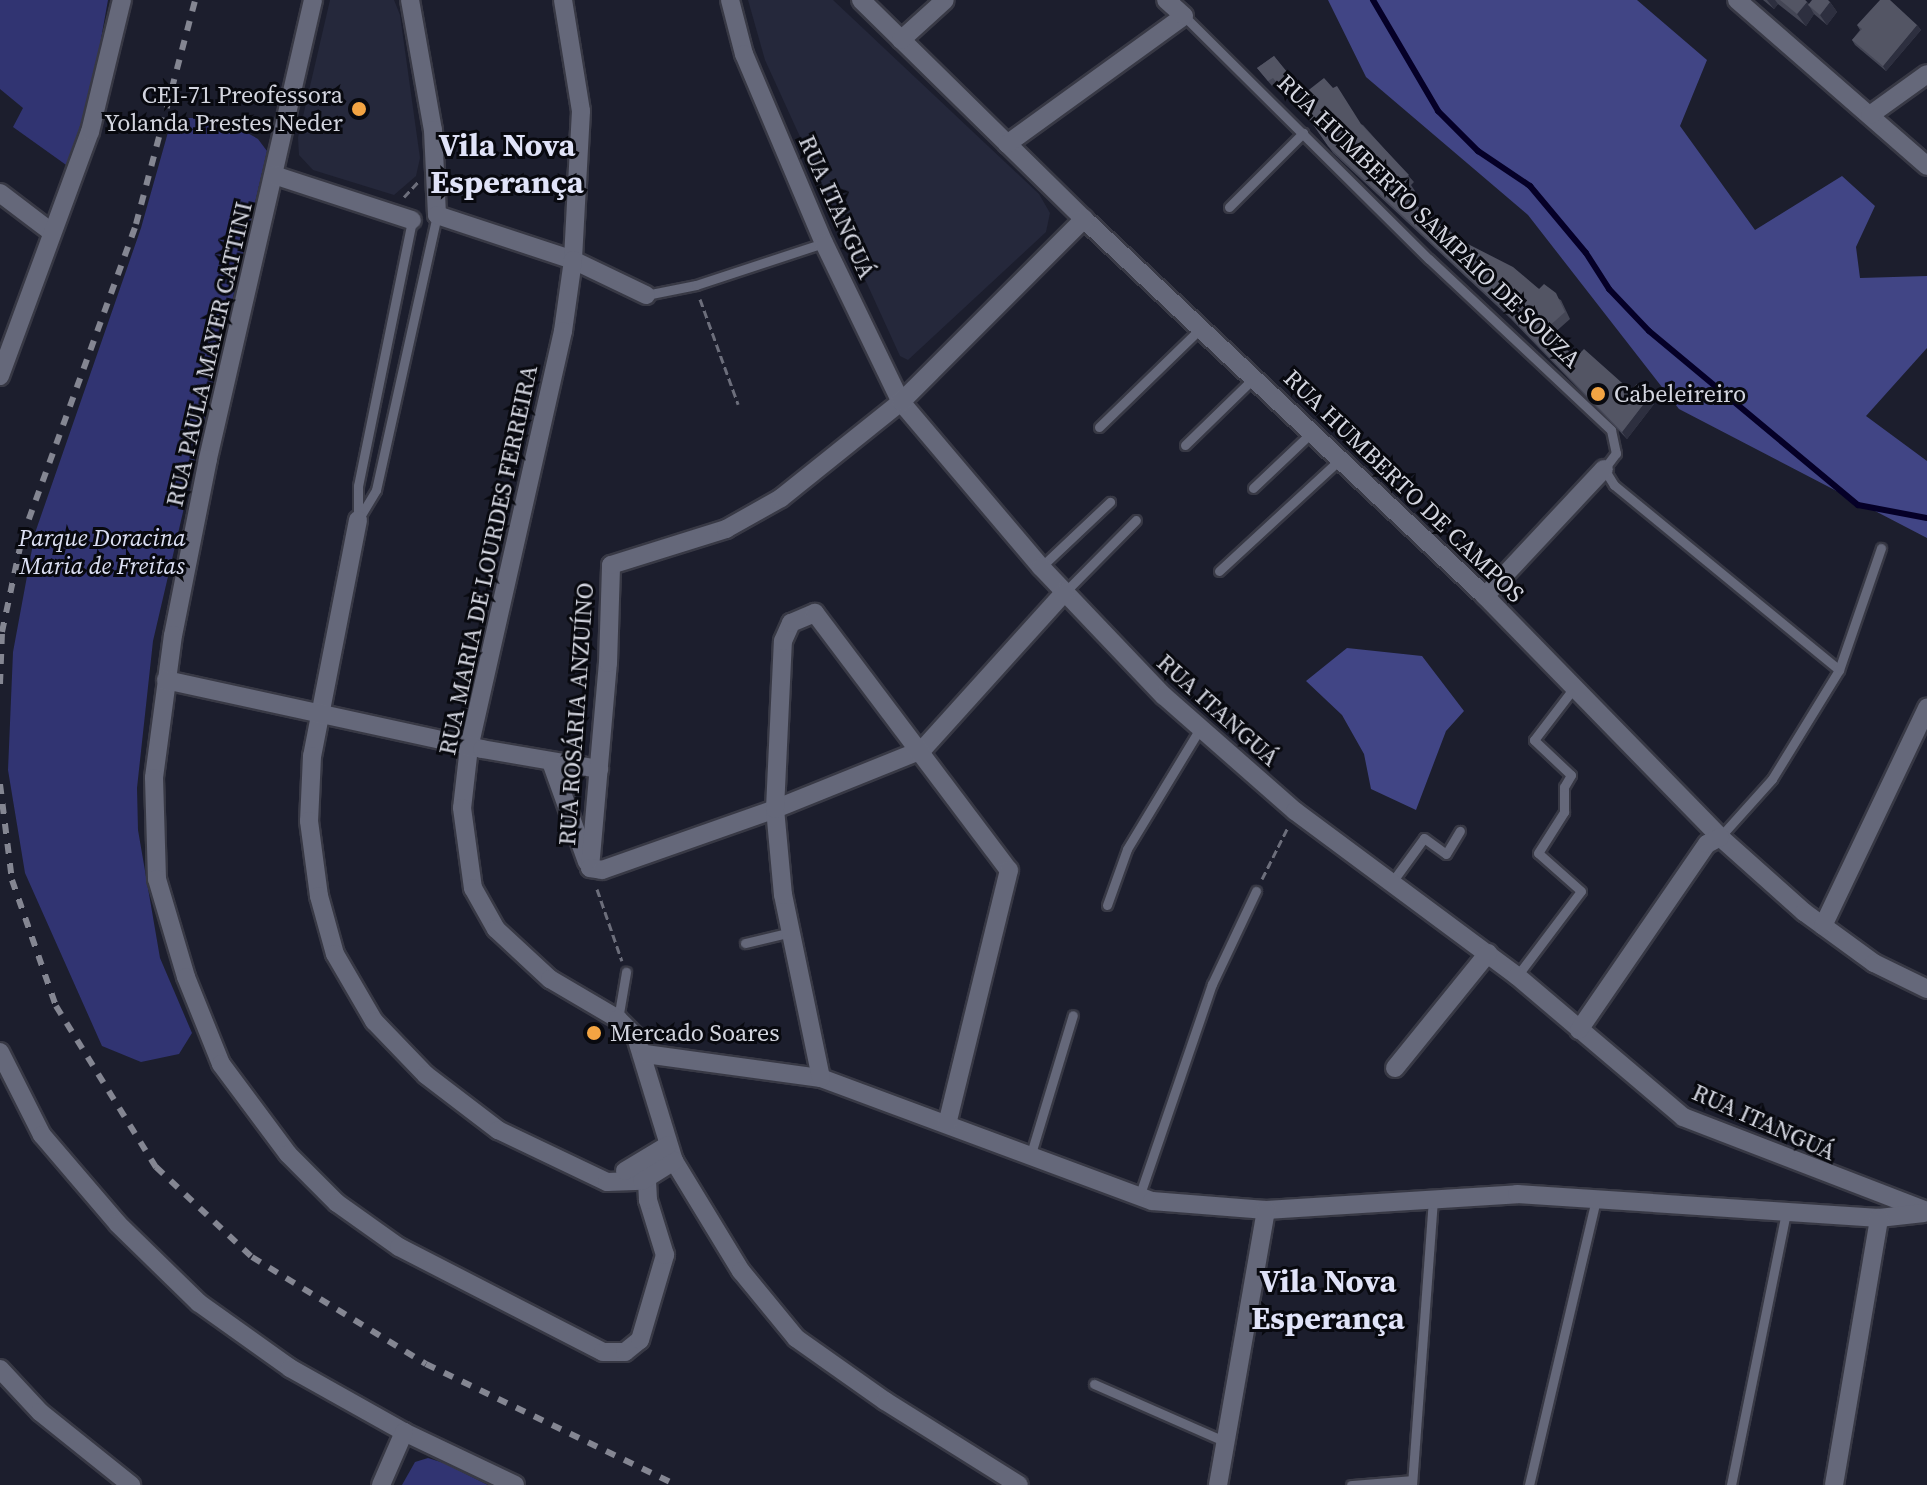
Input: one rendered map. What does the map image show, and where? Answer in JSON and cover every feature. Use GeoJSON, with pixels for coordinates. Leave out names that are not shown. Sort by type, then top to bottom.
{"type":"FeatureCollection","features":[{"type":"Feature","properties":{"kind":"street"},"geometry":{"type":"LineString","coordinates":[[0,376],[50,231],[90,132],[122,0]]}},
{"type":"Feature","properties":{"kind":"street","name":"RUA PAULA MAYER CATTINI"},"geometry":{"type":"LineString","coordinates":[[313,0],[208,459],[166,680],[154,778],[157,879],[186,977],[221,1064],[288,1154],[337,1203],[399,1247],[534,1319],[614,1354],[640,1340],[661,1285],[665,1255],[655,1223],[647,1178]]}},
{"type":"Feature","properties":{"kind":"street"},"geometry":{"type":"LineString","coordinates":[[410,0],[435,165],[437,215],[573,260],[646,295]]}},
{"type":"Feature","properties":{"kind":"street","name":"RUA MARIA DE LOURDES FERREIRA"},"geometry":{"type":"LineString","coordinates":[[563,0],[581,111],[573,260],[563,331],[469,747],[462,808],[473,888],[496,929],[550,979],[618,1019],[645,1054]]}},
{"type":"Feature","properties":{"kind":"street","name":"RUA ITANGUÁ"},"geometry":{"type":"LineString","coordinates":[[730,0],[744,54],[824,243],[901,402],[1041,567],[1199,730],[1295,811],[1517,976],[1683,1117],[1853,1186],[1927,1212]]}},
{"type":"Feature","properties":{"kind":"street","name":"RUA HUMBERTO DE CAMPOS"},"geometry":{"type":"LineString","coordinates":[[861,0],[1084,219],[1203,326],[1338,461],[1485,596],[1576,685],[1720,837],[1823,926],[1874,963],[1927,989]]}},
{"type":"Feature","properties":{"kind":"street"},"geometry":{"type":"LineString","coordinates":[[901,40],[945,0]]}},
{"type":"Feature","properties":{"kind":"street","name":"RUA HUMBERTO SAMPAIO DE SOUZA"},"geometry":{"type":"LineString","coordinates":[[1166,0],[1184,16]]}},
{"type":"Feature","properties":{"kind":"street"},"geometry":{"type":"LineString","coordinates":[[1737,0],[1927,166]]}},
{"type":"Feature","properties":{"kind":"street"},"geometry":{"type":"LineString","coordinates":[[1007,144],[1184,16]]}},
{"type":"Feature","properties":{"kind":"street"},"geometry":{"type":"LineString","coordinates":[[1870,115],[1927,74]]}},
{"type":"Feature","properties":{"kind":"street"},"geometry":{"type":"LineString","coordinates":[[274,175],[412,220]]}},
{"type":"Feature","properties":{"kind":"street"},"geometry":{"type":"LineString","coordinates":[[0,193],[50,231]]}},
{"type":"Feature","properties":{"kind":"street"},"geometry":{"type":"LineString","coordinates":[[901,402],[1084,219]]}},
{"type":"Feature","properties":{"kind":"street","name":"RUA ROSÁRIA ANZUÍNO"},"geometry":{"type":"LineString","coordinates":[[590,868],[611,565],[726,529],[781,498],[901,402]]}},
{"type":"Feature","properties":{"kind":"street"},"geometry":{"type":"LineString","coordinates":[[1485,596],[1604,469]]}},
{"type":"Feature","properties":{"kind":"street"},"geometry":{"type":"LineString","coordinates":[[358,520],[319,709],[309,821],[319,896],[343,968],[374,1021],[426,1075],[498,1130],[607,1182],[642,1204],[655,1223]]}},
{"type":"Feature","properties":{"kind":"street"},"geometry":{"type":"LineString","coordinates":[[590,868],[602,870],[775,809],[922,750],[1065,592]]}},
{"type":"Feature","properties":{"kind":"street"},"geometry":{"type":"LineString","coordinates":[[821,1078],[791,932],[775,809],[783,641],[791,623],[815,613],[1007,862],[1010,878],[947,1124]]}},
{"type":"Feature","properties":{"kind":"street"},"geometry":{"type":"LineString","coordinates":[[166,680],[319,709],[469,747],[599,769]]}},
{"type":"Feature","properties":{"kind":"street"},"geometry":{"type":"LineString","coordinates":[[1823,926],[1927,708]]}},
{"type":"Feature","properties":{"kind":"street","name":"RUA ROSÁRIA ANZUÍNO"},"geometry":{"type":"LineString","coordinates":[[551,762],[590,868]]}},
{"type":"Feature","properties":{"kind":"street"},"geometry":{"type":"LineString","coordinates":[[1579,1030],[1707,844],[1720,837]]}},
{"type":"Feature","properties":{"kind":"street"},"geometry":{"type":"LineString","coordinates":[[1395,1068],[1488,953]]}},
{"type":"Feature","properties":{"kind":"street"},"geometry":{"type":"LineString","coordinates":[[0,1052],[42,1135],[118,1224],[199,1303],[290,1368],[404,1432],[515,1485]]}},
{"type":"Feature","properties":{"kind":"street"},"geometry":{"type":"LineString","coordinates":[[1019,1485],[885,1401],[796,1338],[741,1271],[671,1153],[645,1054],[821,1078],[1139,1197],[1266,1210],[1433,1202],[1517,1194],[1879,1218],[1927,1212]]}},
{"type":"Feature","properties":{"kind":"street"},"geometry":{"type":"LineString","coordinates":[[607,1182],[629,1185],[647,1178],[671,1153]]}},
{"type":"Feature","properties":{"kind":"street"},"geometry":{"type":"LineString","coordinates":[[628,1170],[671,1153]]}},
{"type":"Feature","properties":{"kind":"street"},"geometry":{"type":"LineString","coordinates":[[582,1171],[640,1170],[647,1178]]}},
{"type":"Feature","properties":{"kind":"street"},"geometry":{"type":"LineString","coordinates":[[1838,1216],[1858,1206],[1853,1186]]}},
{"type":"Feature","properties":{"kind":"street"},"geometry":{"type":"LineString","coordinates":[[1218,1485],[1266,1210]]}},
{"type":"Feature","properties":{"kind":"street"},"geometry":{"type":"LineString","coordinates":[[1834,1485],[1879,1218]]}},
{"type":"Feature","properties":{"kind":"street"},"geometry":{"type":"LineString","coordinates":[[0,1369],[40,1412],[131,1485]]}},
{"type":"Feature","properties":{"kind":"street"},"geometry":{"type":"LineString","coordinates":[[381,1485],[404,1432]]}},
{"type":"Feature","properties":{"kind":"lane","name":"RUA HUMBERTO SAMPAIO DE SOUZA"},"geometry":{"type":"LineString","coordinates":[[1184,16],[1611,430],[1616,453],[1604,469]]}},
{"type":"Feature","properties":{"kind":"lane"},"geometry":{"type":"LineString","coordinates":[[1229,207],[1303,133]]}},
{"type":"Feature","properties":{"kind":"lane"},"geometry":{"type":"LineString","coordinates":[[358,520],[376,490],[437,215]]}},
{"type":"Feature","properties":{"kind":"lane"},"geometry":{"type":"LineString","coordinates":[[358,520],[358,486],[412,220]]}},
{"type":"Feature","properties":{"kind":"lane"},"geometry":{"type":"LineString","coordinates":[[646,295],[696,285],[824,243]]}},
{"type":"Feature","properties":{"kind":"lane"},"geometry":{"type":"LineString","coordinates":[[1099,427],[1203,326]]}},
{"type":"Feature","properties":{"kind":"lane"},"geometry":{"type":"LineString","coordinates":[[1185,445],[1255,377]]}},
{"type":"Feature","properties":{"kind":"lane"},"geometry":{"type":"LineString","coordinates":[[1253,488],[1311,433]]}},
{"type":"Feature","properties":{"kind":"lane"},"geometry":{"type":"LineString","coordinates":[[1219,571],[1338,461]]}},
{"type":"Feature","properties":{"kind":"lane"},"geometry":{"type":"LineString","coordinates":[[1604,469],[1614,485],[1839,670]]}},
{"type":"Feature","properties":{"kind":"lane"},"geometry":{"type":"LineString","coordinates":[[1041,567],[1110,502]]}},
{"type":"Feature","properties":{"kind":"lane"},"geometry":{"type":"LineString","coordinates":[[1065,592],[1136,520]]}},
{"type":"Feature","properties":{"kind":"lane"},"geometry":{"type":"LineString","coordinates":[[1720,837],[1772,779],[1839,670],[1881,548]]}},
{"type":"Feature","properties":{"kind":"lane"},"geometry":{"type":"LineString","coordinates":[[1517,976],[1581,891],[1538,853],[1564,812],[1564,787],[1571,775],[1534,740],[1576,685]]}},
{"type":"Feature","properties":{"kind":"lane"},"geometry":{"type":"LineString","coordinates":[[1107,905],[1127,849],[1199,730]]}},
{"type":"Feature","properties":{"kind":"lane"},"geometry":{"type":"LineString","coordinates":[[1392,882],[1424,838],[1446,854],[1460,831]]}},
{"type":"Feature","properties":{"kind":"lane"},"geometry":{"type":"LineString","coordinates":[[1139,1197],[1212,984],[1256,891]]}},
{"type":"Feature","properties":{"kind":"lane"},"geometry":{"type":"LineString","coordinates":[[745,943],[791,932]]}},
{"type":"Feature","properties":{"kind":"lane"},"geometry":{"type":"LineString","coordinates":[[618,1019],[626,972]]}},
{"type":"Feature","properties":{"kind":"lane"},"geometry":{"type":"LineString","coordinates":[[1030,1157],[1073,1015]]}},
{"type":"Feature","properties":{"kind":"lane"},"geometry":{"type":"LineString","coordinates":[[1529,1485],[1596,1199]]}},
{"type":"Feature","properties":{"kind":"lane"},"geometry":{"type":"LineString","coordinates":[[1351,1485],[1412,1483],[1433,1202]]}},
{"type":"Feature","properties":{"kind":"lane"},"geometry":{"type":"LineString","coordinates":[[1731,1485],[1786,1212]]}},
{"type":"Feature","properties":{"kind":"lane"},"geometry":{"type":"LineString","coordinates":[[1094,1384],[1224,1441]]}},
{"type":"Feature","properties":{"kind":"path"},"geometry":{"type":"LineString","coordinates":[[391,211],[435,165]]}},
{"type":"Feature","properties":{"kind":"path"},"geometry":{"type":"LineString","coordinates":[[696,285],[738,404]]}},
{"type":"Feature","properties":{"kind":"path"},"geometry":{"type":"LineString","coordinates":[[1256,891],[1295,811]]}},
{"type":"Feature","properties":{"kind":"path","name":"RUA ROSÁRIA ANZUÍNO"},"geometry":{"type":"LineString","coordinates":[[590,868],[626,972]]}},
{"type":"Feature","properties":{"kind":"shaded area","name":"CEI-71 Preofessora Yolanda Prestes Neder"},"geometry":{"type":"Polygon","coordinates":[[[330,0],[394,0],[400,15],[420,158],[416,176],[394,195],[313,170],[299,155],[298,138],[330,0]]]}},
{"type":"Feature","properties":{"kind":"shaded area"},"geometry":{"type":"Polygon","coordinates":[[[748,0],[833,0],[1039,194],[1050,213],[1046,232],[908,360],[900,356],[765,60],[748,0]]]}},
{"type":"Feature","properties":{"kind":"shaded area"},"geometry":{"type":"Polygon","coordinates":[[[1328,0],[1637,0],[1707,60],[1680,126],[1755,230],[1842,176],[1875,206],[1856,247],[1860,278],[1927,276],[1927,348],[1866,416],[1927,461],[1927,538],[1679,409],[1528,215],[1366,77],[1328,0]]]}},
{"type":"Feature","properties":{"kind":"shaded area"},"geometry":{"type":"Polygon","coordinates":[[[1347,648],[1422,656],[1464,711],[1446,731],[1416,810],[1371,789],[1364,754],[1342,715],[1306,681],[1347,648]]]}},
{"type":"Feature","properties":{"kind":"green space"},"geometry":{"type":"Polygon","coordinates":[[[0,0],[108,0],[85,128],[69,167],[13,127],[23,108],[0,89],[0,0]]]}},
{"type":"Feature","properties":{"kind":"green space","name":"Parque Doracina Maria de Freitas"},"geometry":{"type":"Polygon","coordinates":[[[172,118],[221,118],[258,139],[267,151],[153,641],[137,788],[138,830],[160,958],[192,1033],[179,1054],[141,1062],[102,1046],[25,873],[8,770],[13,652],[35,533],[141,228],[172,118]]]}},
{"type":"Feature","properties":{"kind":"green space"},"geometry":{"type":"Polygon","coordinates":[[[428,1458],[488,1485],[402,1485],[415,1462],[428,1458]]]}},
{"type":"Feature","properties":{"kind":"building"},"geometry":{"type":"Polygon","coordinates":[[[1780,0],[1805,0],[1807,2],[1797,14],[1780,0]]]}},
{"type":"Feature","properties":{"kind":"building"},"geometry":{"type":"Polygon","coordinates":[[[1812,0],[1830,2],[1820,15],[1808,5],[1812,0]]]}},
{"type":"Feature","properties":{"kind":"building"},"geometry":{"type":"Polygon","coordinates":[[[1880,0],[1890,0],[1917,25],[1883,66],[1852,40],[1862,29],[1857,25],[1880,0]]]}},
{"type":"Feature","properties":{"kind":"building"},"geometry":{"type":"Polygon","coordinates":[[[1274,56],[1292,78],[1280,87],[1273,78],[1268,81],[1257,68],[1274,56]]]}},
{"type":"Feature","properties":{"kind":"building"},"geometry":{"type":"Polygon","coordinates":[[[1324,78],[1333,88],[1337,86],[1361,124],[1409,175],[1404,179],[1410,184],[1400,193],[1464,242],[1513,267],[1539,289],[1544,284],[1556,293],[1565,312],[1546,329],[1575,358],[1584,349],[1630,390],[1637,384],[1649,397],[1622,432],[1506,312],[1328,146],[1296,100],[1324,78]]]}},
{"type":"Feature","properties":{"kind":"waterway"},"geometry":{"type":"LineString","coordinates":[[1373,0],[1438,111],[1478,151],[1530,186],[1586,253],[1609,289],[1649,331],[1858,505],[1927,518]]}},
{"type":"Feature","properties":{"kind":"railway"},"geometry":{"type":"LineString","coordinates":[[0,684],[2,632],[22,538],[136,224],[195,0]]}},
{"type":"Feature","properties":{"kind":"railway"},"geometry":{"type":"LineString","coordinates":[[0,784],[12,880],[56,1006],[156,1167],[252,1257],[426,1364],[676,1485]]}},
{"type":"Feature","properties":{"kind":"place","name":"CEI-71 Preofessora Yolanda Prestes Neder"},"geometry":{"type":"Point","coordinates":[359,109]}},
{"type":"Feature","properties":{"kind":"place","name":"Cabeleireiro"},"geometry":{"type":"Point","coordinates":[1598,394]}},
{"type":"Feature","properties":{"kind":"place","name":"Mercado Soares"},"geometry":{"type":"Point","coordinates":[594,1033]}},
{"type":"Feature","properties":{"kind":"district","name":"Vila Nova Esperança"},"geometry":{"type":"Point","coordinates":[507,164]}},
{"type":"Feature","properties":{"kind":"district","name":"Vila Nova Esperança"},"geometry":{"type":"Point","coordinates":[1328,1300]}}]}
